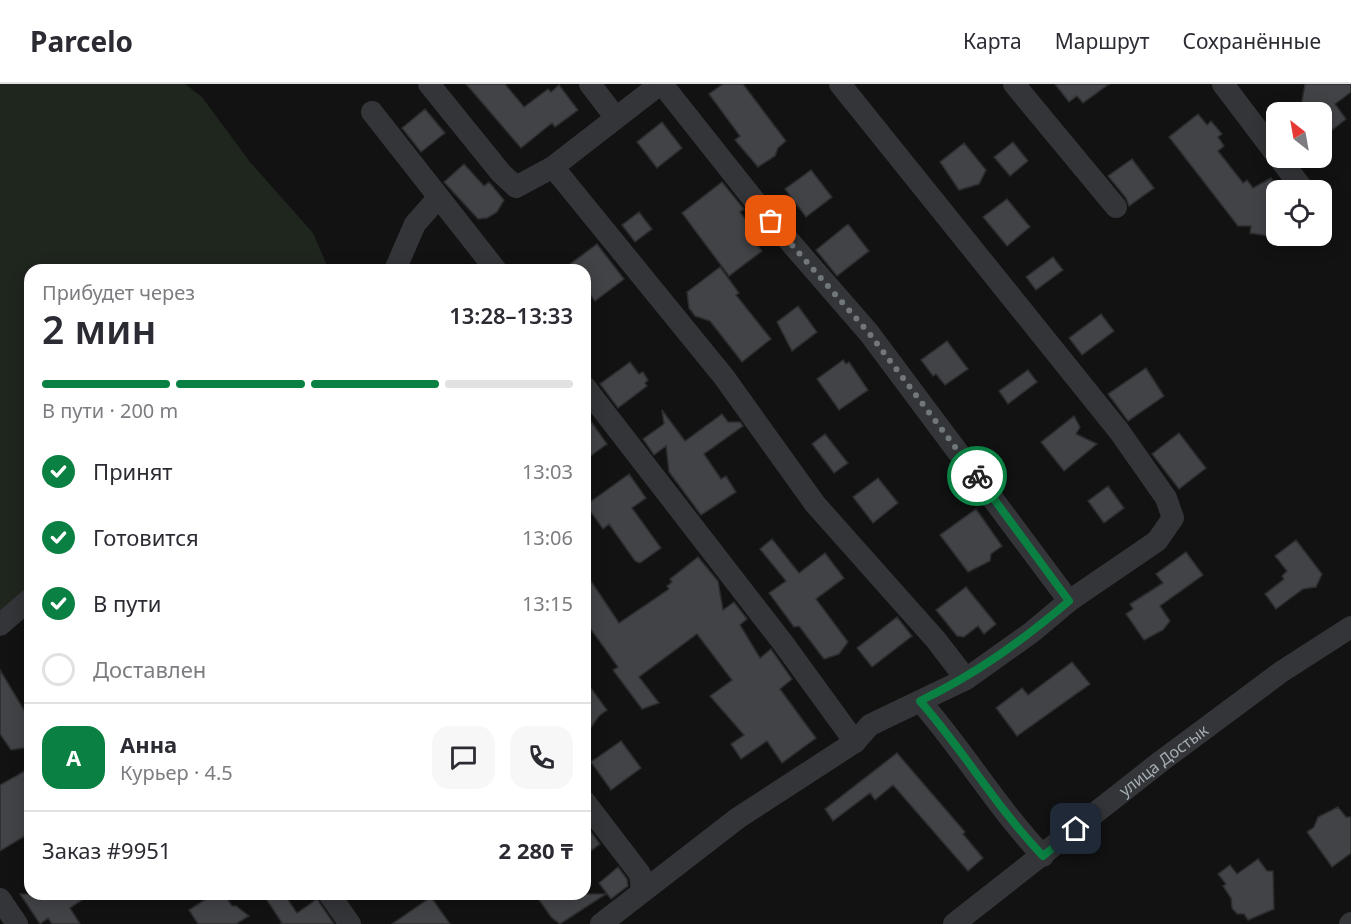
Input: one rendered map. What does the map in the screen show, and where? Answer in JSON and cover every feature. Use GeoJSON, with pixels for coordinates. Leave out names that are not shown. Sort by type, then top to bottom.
{"type":"FeatureCollection","features":[{"type":"Feature","properties":{"kind":"street"},"geometry":{"type":"LineString","coordinates":[[429,84],[501,173],[516,187],[553,168],[661,84],[764,212],[869,333],[1069,601]]}},
{"type":"Feature","properties":{"kind":"street"},"geometry":{"type":"LineString","coordinates":[[590,84],[616,118]]}},
{"type":"Feature","properties":{"kind":"street"},"geometry":{"type":"LineString","coordinates":[[601,924],[738,818],[855,742],[870,725],[966,679],[1032,632],[1069,601],[1157,541],[1173,518],[1166,498],[1119,431],[840,84]]}},
{"type":"Feature","properties":{"kind":"street"},"geometry":{"type":"LineString","coordinates":[[1014,84],[1116,207]]}},
{"type":"Feature","properties":{"kind":"street"},"geometry":{"type":"LineString","coordinates":[[1223,84],[1266,140]]}},
{"type":"Feature","properties":{"kind":"street"},"geometry":{"type":"LineString","coordinates":[[372,112],[491,264]]}},
{"type":"Feature","properties":{"kind":"street"},"geometry":{"type":"LineString","coordinates":[[553,168],[724,377],[815,504],[936,640],[966,679]]}},
{"type":"Feature","properties":{"kind":"street"},"geometry":{"type":"LineString","coordinates":[[398,264],[415,224],[438,198]]}},
{"type":"Feature","properties":{"kind":"street"},"geometry":{"type":"LineString","coordinates":[[591,395],[783,643],[855,742]]}},
{"type":"Feature","properties":{"kind":"street"},"geometry":{"type":"LineString","coordinates":[[0,626],[24,604]]}},
{"type":"Feature","properties":{"kind":"street","name":"улица Достык"},"geometry":{"type":"LineString","coordinates":[[954,924],[1160,762],[1272,679],[1351,627]]}},
{"type":"Feature","properties":{"kind":"street"},"geometry":{"type":"LineString","coordinates":[[920,701],[941,724],[1015,827],[1043,856]]}},
{"type":"Feature","properties":{"kind":"street"},"geometry":{"type":"LineString","coordinates":[[591,810],[640,874],[642,892]]}},
{"type":"Feature","properties":{"kind":"street"},"geometry":{"type":"LineString","coordinates":[[0,898],[17,924]]}},
{"type":"Feature","properties":{"kind":"street"},"geometry":{"type":"LineString","coordinates":[[333,900],[346,923]]}},
{"type":"Feature","properties":{"kind":"shaded area"},"geometry":{"type":"Polygon","coordinates":[[[0,84],[185,84],[202,97],[250,162],[313,233],[326,264],[24,264],[24,595],[0,618],[0,84]]]}},
{"type":"Feature","properties":{"kind":"building"},"geometry":{"type":"Polygon","coordinates":[[[466,84],[505,84],[524,107],[548,89],[551,92],[559,85],[578,110],[555,127],[552,123],[521,148],[466,84]]]}},
{"type":"Feature","properties":{"kind":"building"},"geometry":{"type":"Polygon","coordinates":[[[723,84],[743,84],[786,141],[778,148],[775,156],[758,167],[735,140],[740,136],[709,94],[723,84]]]}},
{"type":"Feature","properties":{"kind":"building"},"geometry":{"type":"Polygon","coordinates":[[[1055,84],[1109,84],[1083,103],[1077,96],[1069,102],[1055,84]]]}},
{"type":"Feature","properties":{"kind":"building"},"geometry":{"type":"Polygon","coordinates":[[[1305,84],[1351,84],[1351,92],[1335,104],[1346,119],[1332,130],[1332,102],[1302,102],[1305,84]]]}},
{"type":"Feature","properties":{"kind":"building"},"geometry":{"type":"Polygon","coordinates":[[[425,109],[445,133],[421,152],[402,128],[425,109]]]}},
{"type":"Feature","properties":{"kind":"building"},"geometry":{"type":"Polygon","coordinates":[[[1198,114],[1207,125],[1211,121],[1222,134],[1218,137],[1224,146],[1218,151],[1243,183],[1247,180],[1253,188],[1266,181],[1266,235],[1250,233],[1251,226],[1238,226],[1169,137],[1198,114]]]}},
{"type":"Feature","properties":{"kind":"building"},"geometry":{"type":"Polygon","coordinates":[[[662,122],[682,148],[657,168],[637,142],[662,122]]]}},
{"type":"Feature","properties":{"kind":"building"},"geometry":{"type":"Polygon","coordinates":[[[1013,142],[1028,161],[1010,176],[994,157],[1013,142]]]}},
{"type":"Feature","properties":{"kind":"building"},"geometry":{"type":"Polygon","coordinates":[[[964,143],[986,170],[979,184],[959,190],[940,162],[964,143]]]}},
{"type":"Feature","properties":{"kind":"building"},"geometry":{"type":"Polygon","coordinates":[[[1132,159],[1154,188],[1129,206],[1126,198],[1108,176],[1132,159]]]}},
{"type":"Feature","properties":{"kind":"building"},"geometry":{"type":"Polygon","coordinates":[[[464,164],[484,186],[489,182],[504,200],[497,212],[487,218],[478,219],[444,182],[464,164]]]}},
{"type":"Feature","properties":{"kind":"building"},"geometry":{"type":"Polygon","coordinates":[[[811,170],[832,197],[806,217],[785,189],[811,170]]]}},
{"type":"Feature","properties":{"kind":"building"},"geometry":{"type":"Polygon","coordinates":[[[722,182],[744,209],[740,212],[759,238],[754,241],[762,251],[729,276],[682,213],[722,182]]]}},
{"type":"Feature","properties":{"kind":"building"},"geometry":{"type":"Polygon","coordinates":[[[1007,199],[1030,227],[1007,246],[983,217],[1007,199]]]}},
{"type":"Feature","properties":{"kind":"building"},"geometry":{"type":"Polygon","coordinates":[[[639,212],[652,229],[635,242],[622,225],[639,212]]]}},
{"type":"Feature","properties":{"kind":"building"},"geometry":{"type":"Polygon","coordinates":[[[848,224],[869,251],[837,276],[816,250],[848,224]]]}},
{"type":"Feature","properties":{"kind":"building"},"geometry":{"type":"Polygon","coordinates":[[[597,244],[624,279],[595,301],[591,296],[591,264],[570,264],[597,244]]]}},
{"type":"Feature","properties":{"kind":"building"},"geometry":{"type":"Polygon","coordinates":[[[1053,257],[1063,270],[1036,290],[1026,277],[1053,257]]]}},
{"type":"Feature","properties":{"kind":"building"},"geometry":{"type":"Polygon","coordinates":[[[720,267],[739,293],[736,295],[771,339],[742,362],[710,321],[695,316],[689,308],[687,292],[720,267]]]}},
{"type":"Feature","properties":{"kind":"building"},"geometry":{"type":"Polygon","coordinates":[[[798,306],[817,332],[792,351],[777,322],[798,306]]]}},
{"type":"Feature","properties":{"kind":"building"},"geometry":{"type":"Polygon","coordinates":[[[1101,314],[1114,331],[1082,355],[1069,338],[1101,314]]]}},
{"type":"Feature","properties":{"kind":"building"},"geometry":{"type":"Polygon","coordinates":[[[947,341],[968,369],[945,385],[936,374],[933,376],[921,360],[947,341]]]}},
{"type":"Feature","properties":{"kind":"building"},"geometry":{"type":"Polygon","coordinates":[[[843,360],[846,364],[849,362],[868,390],[839,410],[817,379],[843,360]]]}},
{"type":"Feature","properties":{"kind":"building"},"geometry":{"type":"Polygon","coordinates":[[[630,362],[639,374],[643,372],[648,380],[645,383],[647,386],[618,408],[600,384],[630,362]]]}},
{"type":"Feature","properties":{"kind":"building"},"geometry":{"type":"Polygon","coordinates":[[[1146,368],[1164,396],[1128,421],[1108,394],[1146,368]]]}},
{"type":"Feature","properties":{"kind":"building"},"geometry":{"type":"Polygon","coordinates":[[[1028,370],[1037,382],[1008,404],[999,391],[1028,370]]]}},
{"type":"Feature","properties":{"kind":"building"},"geometry":{"type":"Polygon","coordinates":[[[662,410],[685,441],[722,414],[728,422],[740,422],[743,426],[704,454],[721,479],[726,476],[736,492],[701,515],[669,472],[666,446],[654,455],[643,439],[664,424],[662,410]]]}},
{"type":"Feature","properties":{"kind":"building"},"geometry":{"type":"Polygon","coordinates":[[[1074,416],[1080,427],[1076,434],[1097,444],[1064,471],[1041,442],[1074,416]]]}},
{"type":"Feature","properties":{"kind":"building"},"geometry":{"type":"Polygon","coordinates":[[[591,421],[607,444],[591,456],[591,421]]]}},
{"type":"Feature","properties":{"kind":"building"},"geometry":{"type":"Polygon","coordinates":[[[1179,433],[1206,468],[1179,489],[1152,454],[1179,433]]]}},
{"type":"Feature","properties":{"kind":"building"},"geometry":{"type":"Polygon","coordinates":[[[825,434],[848,463],[834,473],[812,444],[825,434]]]}},
{"type":"Feature","properties":{"kind":"building"},"geometry":{"type":"Polygon","coordinates":[[[629,474],[646,498],[632,508],[661,548],[640,563],[635,561],[609,524],[603,529],[591,512],[591,501],[629,474]]]}},
{"type":"Feature","properties":{"kind":"building"},"geometry":{"type":"Polygon","coordinates":[[[878,478],[898,503],[873,523],[853,497],[878,478]]]}},
{"type":"Feature","properties":{"kind":"building"},"geometry":{"type":"Polygon","coordinates":[[[1108,486],[1124,508],[1104,523],[1088,501],[1108,486]]]}},
{"type":"Feature","properties":{"kind":"building"},"geometry":{"type":"Polygon","coordinates":[[[976,509],[1002,546],[991,554],[990,561],[968,572],[940,535],[976,509]]]}},
{"type":"Feature","properties":{"kind":"building"},"geometry":{"type":"Polygon","coordinates":[[[772,539],[799,573],[825,553],[844,578],[816,599],[848,642],[839,654],[824,659],[799,626],[794,627],[769,593],[786,581],[760,549],[772,539]]]}},
{"type":"Feature","properties":{"kind":"building"},"geometry":{"type":"Polygon","coordinates":[[[1296,540],[1322,574],[1316,587],[1303,589],[1276,609],[1265,594],[1284,579],[1282,576],[1287,571],[1275,556],[1296,540]]]}},
{"type":"Feature","properties":{"kind":"building"},"geometry":{"type":"Polygon","coordinates":[[[1186,552],[1203,575],[1160,606],[1170,621],[1163,630],[1144,640],[1126,614],[1133,609],[1130,604],[1163,583],[1156,574],[1186,552]]]}},
{"type":"Feature","properties":{"kind":"building"},"geometry":{"type":"Polygon","coordinates":[[[698,557],[718,581],[723,610],[734,602],[747,619],[740,625],[760,658],[771,649],[792,679],[780,689],[816,738],[782,763],[767,741],[741,759],[731,744],[744,735],[710,696],[732,680],[697,634],[639,677],[659,703],[642,709],[613,670],[618,667],[591,629],[591,581],[619,623],[669,589],[667,586],[672,582],[670,579],[698,557]]]}},
{"type":"Feature","properties":{"kind":"building"},"geometry":{"type":"Polygon","coordinates":[[[966,587],[996,624],[984,634],[978,626],[964,637],[957,636],[936,610],[966,587]]]}},
{"type":"Feature","properties":{"kind":"building"},"geometry":{"type":"Polygon","coordinates":[[[897,617],[912,636],[872,667],[857,648],[897,617]]]}},
{"type":"Feature","properties":{"kind":"building"},"geometry":{"type":"Polygon","coordinates":[[[1072,662],[1090,684],[1017,736],[996,708],[1022,688],[1028,695],[1072,662]]]}},
{"type":"Feature","properties":{"kind":"building"},"geometry":{"type":"Polygon","coordinates":[[[0,670],[24,710],[24,748],[11,750],[0,734],[0,670]]]}},
{"type":"Feature","properties":{"kind":"building"},"geometry":{"type":"Polygon","coordinates":[[[591,688],[607,710],[599,716],[591,727],[591,688]]]}},
{"type":"Feature","properties":{"kind":"building"},"geometry":{"type":"Polygon","coordinates":[[[621,741],[641,768],[611,790],[591,762],[621,741]]]}},
{"type":"Feature","properties":{"kind":"building"},"geometry":{"type":"Polygon","coordinates":[[[897,753],[965,832],[963,834],[983,858],[968,871],[893,785],[875,800],[870,793],[833,821],[825,809],[897,753]]]}},
{"type":"Feature","properties":{"kind":"building"},"geometry":{"type":"Polygon","coordinates":[[[24,771],[24,837],[0,851],[0,785],[24,771]]]}},
{"type":"Feature","properties":{"kind":"building"},"geometry":{"type":"Polygon","coordinates":[[[1338,807],[1346,817],[1351,817],[1351,853],[1332,867],[1307,832],[1314,827],[1318,817],[1338,807]]]}},
{"type":"Feature","properties":{"kind":"building"},"geometry":{"type":"Polygon","coordinates":[[[591,832],[600,844],[591,851],[591,832]]]}},
{"type":"Feature","properties":{"kind":"building"},"geometry":{"type":"Polygon","coordinates":[[[1258,859],[1267,871],[1273,871],[1274,909],[1248,920],[1244,914],[1237,914],[1232,908],[1231,898],[1223,886],[1226,884],[1218,874],[1230,865],[1237,874],[1258,859]]]}},
{"type":"Feature","properties":{"kind":"building"},"geometry":{"type":"Polygon","coordinates":[[[618,867],[627,879],[628,886],[611,899],[599,883],[618,867]]]}},
{"type":"Feature","properties":{"kind":"building"},"geometry":{"type":"Polygon","coordinates":[[[591,894],[606,894],[560,924],[551,917],[539,900],[591,900],[591,894]]]}},
{"type":"Feature","properties":{"kind":"building"},"geometry":{"type":"Polygon","coordinates":[[[24,900],[82,900],[70,908],[80,924],[52,924],[48,918],[40,924],[24,900]]]}},
{"type":"Feature","properties":{"kind":"building"},"geometry":{"type":"Polygon","coordinates":[[[205,900],[228,900],[232,906],[236,906],[249,916],[236,924],[198,924],[189,910],[205,900]]]}},
{"type":"Feature","properties":{"kind":"building"},"geometry":{"type":"Polygon","coordinates":[[[267,900],[288,900],[297,913],[318,900],[334,924],[280,924],[282,923],[267,900]]]}},
{"type":"Feature","properties":{"kind":"building"},"geometry":{"type":"Polygon","coordinates":[[[427,900],[433,900],[450,924],[392,924],[427,900]]]}},
{"type":"Feature","properties":{"kind":"way so far"},"geometry":{"type":"LineString","coordinates":[[771,221],[869,333],[977,476]]}},
{"type":"Feature","properties":{"kind":"route"},"geometry":{"type":"LineString","coordinates":[[977,476],[1069,601],[1032,632],[966,679],[920,701],[941,724],[1015,827],[1043,856],[1076,829]]}}]}
